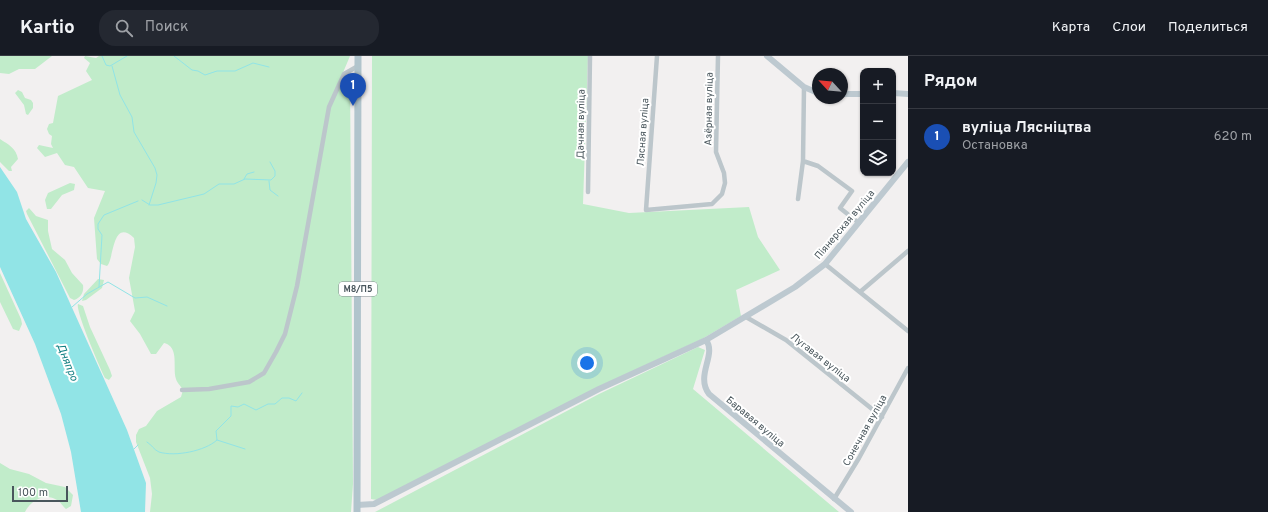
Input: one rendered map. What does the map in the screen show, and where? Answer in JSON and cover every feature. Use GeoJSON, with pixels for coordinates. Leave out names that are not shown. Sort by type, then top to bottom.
{"type":"FeatureCollection","features":[{"type":"Feature","properties":{"kind":"main road","name":"М8/П5"},"geometry":{"type":"LineString","coordinates":[[357,509],[358,56]]}},
{"type":"Feature","properties":{"kind":"main road"},"geometry":{"type":"LineString","coordinates":[[358,66],[361,56]]}},
{"type":"Feature","properties":{"kind":"street","name":"Дачная вуліца"},"geometry":{"type":"LineString","coordinates":[[588,192],[590,56]]}},
{"type":"Feature","properties":{"kind":"street","name":"Лясная вуліца"},"geometry":{"type":"LineString","coordinates":[[657,56],[646,210],[712,204]]}},
{"type":"Feature","properties":{"kind":"street","name":"Азёрная вуліца"},"geometry":{"type":"LineString","coordinates":[[712,204],[722,194],[725,183],[724,173],[716,152],[718,56]]}},
{"type":"Feature","properties":{"kind":"street"},"geometry":{"type":"LineString","coordinates":[[767,56],[804,87],[812,90]]}},
{"type":"Feature","properties":{"kind":"street"},"geometry":{"type":"LineString","coordinates":[[182,390],[209,390],[249,382],[264,373],[279,346],[285,334],[297,286],[329,107],[344,74],[358,66]]}},
{"type":"Feature","properties":{"kind":"street"},"geometry":{"type":"LineString","coordinates":[[798,199],[803,161],[804,87]]}},
{"type":"Feature","properties":{"kind":"street"},"geometry":{"type":"LineString","coordinates":[[896,93],[908,94]]}},
{"type":"Feature","properties":{"kind":"street"},"geometry":{"type":"LineString","coordinates":[[848,94],[860,94]]}},
{"type":"Feature","properties":{"kind":"street"},"geometry":{"type":"LineString","coordinates":[[803,161],[818,166],[852,191],[840,208],[859,223]]}},
{"type":"Feature","properties":{"kind":"street","name":"Піянерская вуліца"},"geometry":{"type":"LineString","coordinates":[[357,509],[374,504],[391,496],[599,389],[706,340],[795,287],[825,264],[908,162]]}},
{"type":"Feature","properties":{"kind":"street"},"geometry":{"type":"LineString","coordinates":[[860,292],[908,251]]}},
{"type":"Feature","properties":{"kind":"street"},"geometry":{"type":"LineString","coordinates":[[825,264],[908,331]]}},
{"type":"Feature","properties":{"kind":"street","name":"Лугавая вуліца"},"geometry":{"type":"LineString","coordinates":[[746,317],[786,340],[882,417]]}},
{"type":"Feature","properties":{"kind":"street","name":"Баравая вуліца"},"geometry":{"type":"LineString","coordinates":[[706,340],[709,347],[704,381],[709,394],[851,512]]}},
{"type":"Feature","properties":{"kind":"street","name":"Сонечная вуліца"},"geometry":{"type":"LineString","coordinates":[[834,499],[882,417],[908,368]]}},
{"type":"Feature","properties":{"kind":"green space"},"geometry":{"type":"Polygon","coordinates":[[[0,56],[52,56],[35,69],[19,69],[9,74],[0,73],[0,56]]]}},
{"type":"Feature","properties":{"kind":"green space"},"geometry":{"type":"Polygon","coordinates":[[[85,56],[96,58],[99,56],[350,56],[342,75],[350,78],[353,484],[351,512],[150,512],[152,494],[150,478],[136,442],[136,435],[139,429],[146,426],[157,411],[181,397],[183,390],[176,379],[174,353],[169,345],[164,343],[156,354],[151,354],[140,334],[130,321],[135,311],[129,278],[135,247],[134,238],[127,233],[121,233],[118,236],[107,266],[101,264],[97,259],[94,218],[105,191],[88,188],[74,167],[65,165],[57,153],[45,157],[37,148],[39,145],[53,148],[51,144],[52,136],[49,134],[47,129],[49,124],[53,123],[58,96],[92,80],[86,71],[90,63],[84,58],[85,56]]]}},
{"type":"Feature","properties":{"kind":"green space"},"geometry":{"type":"Polygon","coordinates":[[[372,56],[588,56],[583,204],[629,213],[749,207],[758,237],[780,270],[736,290],[741,316],[702,339],[600,386],[377,500],[371,499],[372,56]]]}},
{"type":"Feature","properties":{"kind":"green space"},"geometry":{"type":"Polygon","coordinates":[[[18,90],[22,92],[25,98],[31,100],[33,103],[33,108],[28,115],[26,114],[24,105],[15,93],[18,90]]]}},
{"type":"Feature","properties":{"kind":"green space"},"geometry":{"type":"Polygon","coordinates":[[[0,139],[12,147],[16,152],[18,159],[11,167],[12,171],[9,171],[0,162],[0,139]]]}},
{"type":"Feature","properties":{"kind":"green space"},"geometry":{"type":"Polygon","coordinates":[[[70,183],[75,184],[74,190],[62,195],[51,209],[47,209],[45,200],[48,193],[70,183]]]}},
{"type":"Feature","properties":{"kind":"green space"},"geometry":{"type":"Polygon","coordinates":[[[29,208],[36,216],[48,220],[48,231],[52,249],[65,260],[72,273],[83,285],[82,294],[78,298],[74,300],[70,298],[27,214],[26,211],[29,208]]]}},
{"type":"Feature","properties":{"kind":"green space"},"geometry":{"type":"Polygon","coordinates":[[[0,273],[21,319],[22,324],[19,331],[13,329],[0,302],[0,273]]]}},
{"type":"Feature","properties":{"kind":"green space"},"geometry":{"type":"Polygon","coordinates":[[[98,279],[104,280],[102,288],[86,300],[82,301],[84,294],[98,279]]]}},
{"type":"Feature","properties":{"kind":"green space"},"geometry":{"type":"Polygon","coordinates":[[[78,304],[83,306],[90,327],[110,370],[112,376],[109,380],[105,378],[93,352],[80,317],[78,304]]]}},
{"type":"Feature","properties":{"kind":"green space"},"geometry":{"type":"Polygon","coordinates":[[[698,347],[705,350],[693,389],[839,512],[375,512],[599,394],[698,347]]]}},
{"type":"Feature","properties":{"kind":"green space"},"geometry":{"type":"Polygon","coordinates":[[[0,463],[10,469],[29,474],[46,483],[65,487],[73,495],[71,506],[66,509],[58,501],[52,498],[43,497],[30,504],[25,512],[0,512],[0,463]]]}},
{"type":"Feature","properties":{"kind":"water","name":"Дняпро"},"geometry":{"type":"Polygon","coordinates":[[[0,167],[17,192],[26,219],[56,272],[127,430],[146,483],[145,512],[81,512],[71,452],[61,414],[35,344],[0,267],[0,167]]]}},
{"type":"Feature","properties":{"kind":"waterway"},"geometry":{"type":"LineString","coordinates":[[102,56],[106,65],[110,66],[127,56]]}},
{"type":"Feature","properties":{"kind":"waterway"},"geometry":{"type":"LineString","coordinates":[[174,56],[192,70],[198,71],[205,75],[217,71],[235,71],[253,63],[269,67]]}},
{"type":"Feature","properties":{"kind":"waterway"},"geometry":{"type":"LineString","coordinates":[[112,66],[120,95],[132,117],[134,132],[155,168],[157,175],[149,205]]}},
{"type":"Feature","properties":{"kind":"waterway"},"geometry":{"type":"LineString","coordinates":[[142,200],[150,205],[158,205],[204,194],[219,184],[234,184],[245,179],[271,180],[275,176],[275,171],[270,162]]}},
{"type":"Feature","properties":{"kind":"waterway"},"geometry":{"type":"LineString","coordinates":[[244,179],[247,174],[254,172]]}},
{"type":"Feature","properties":{"kind":"waterway"},"geometry":{"type":"LineString","coordinates":[[269,181],[270,190],[278,196]]}},
{"type":"Feature","properties":{"kind":"waterway"},"geometry":{"type":"LineString","coordinates":[[99,287],[102,235],[98,229],[98,224],[104,215],[138,201]]}},
{"type":"Feature","properties":{"kind":"waterway"},"geometry":{"type":"LineString","coordinates":[[72,307],[87,294],[108,282],[135,298],[147,297],[167,306]]}},
{"type":"Feature","properties":{"kind":"waterway"},"geometry":{"type":"LineString","coordinates":[[147,442],[159,452],[173,454],[198,450],[212,444],[217,440],[216,431],[231,416],[231,406],[238,407],[244,404],[256,410],[268,404],[275,404],[282,398],[289,398],[296,401],[302,393]]}},
{"type":"Feature","properties":{"kind":"waterway"},"geometry":{"type":"LineString","coordinates":[[217,440],[245,449]]}},
{"type":"Feature","properties":{"kind":"waterway"},"geometry":{"type":"LineString","coordinates":[[134,449],[138,445]]}},
{"type":"Feature","properties":{"kind":"place","name":"вуліца Лясніцтва"},"geometry":{"type":"Point","coordinates":[353,106]}}]}
